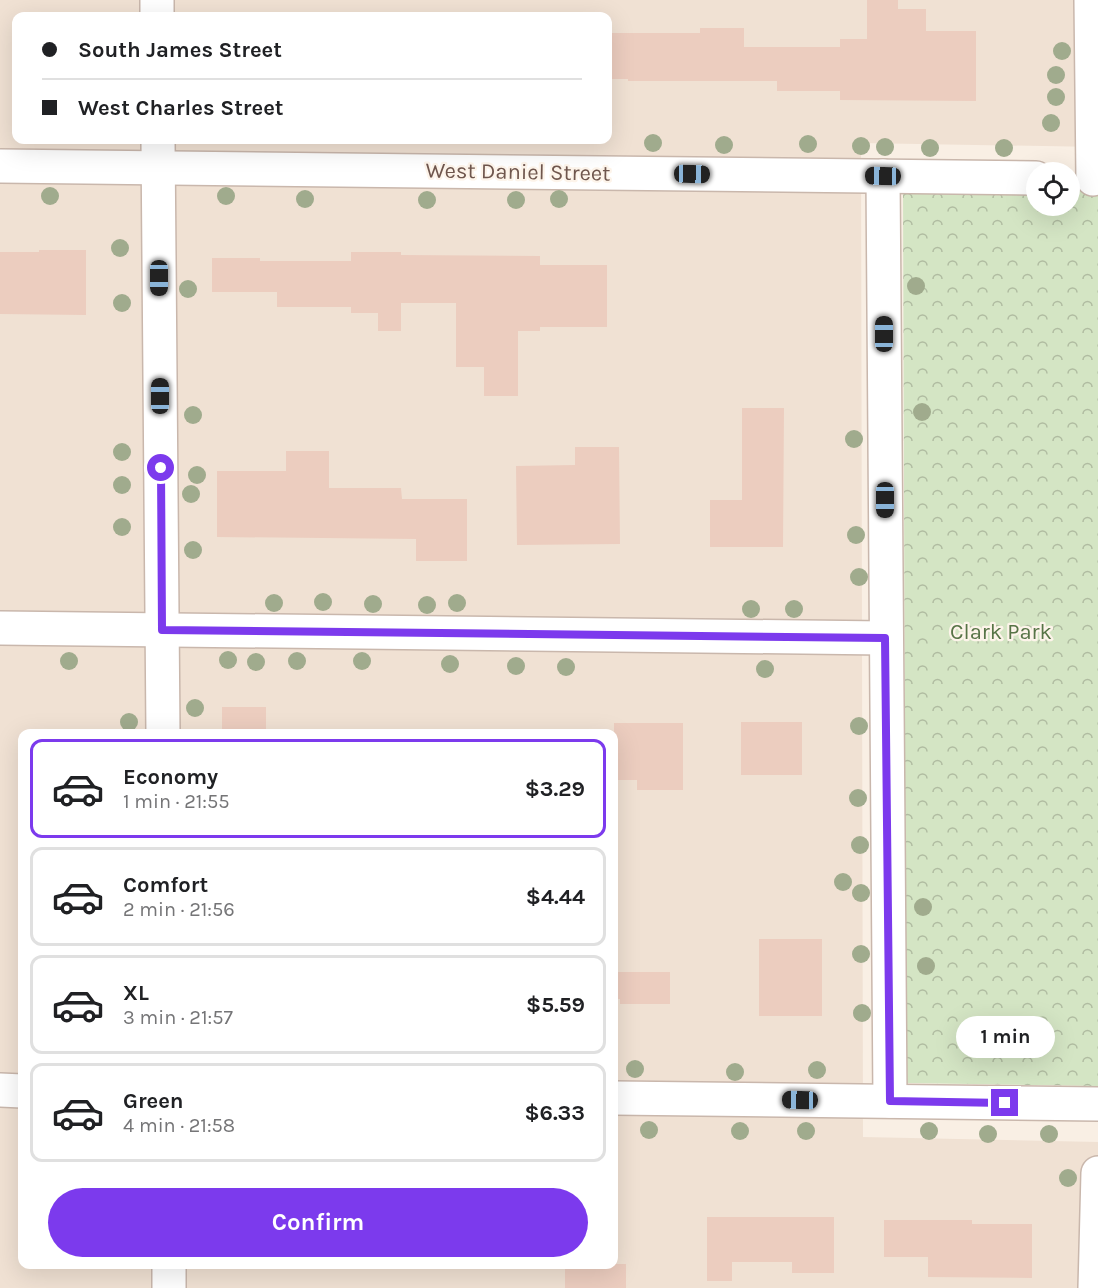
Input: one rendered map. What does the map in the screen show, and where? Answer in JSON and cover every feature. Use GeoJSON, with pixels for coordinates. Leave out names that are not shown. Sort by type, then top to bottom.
{"type":"FeatureCollection","features":[{"type":"Feature","properties":{"kind":"street"},"geometry":{"type":"LineString","coordinates":[[1087,178],[1091,0]]}},
{"type":"Feature","properties":{"kind":"street"},"geometry":{"type":"LineString","coordinates":[[158,153],[163,729]]}},
{"type":"Feature","properties":{"kind":"street","name":"West Daniel Street"},"geometry":{"type":"LineString","coordinates":[[0,166],[158,153],[883,176],[1026,178]]}},
{"type":"Feature","properties":{"kind":"street"},"geometry":{"type":"LineString","coordinates":[[883,176],[890,1101]]}},
{"type":"Feature","properties":{"kind":"street"},"geometry":{"type":"LineString","coordinates":[[0,628],[885,638]]}},
{"type":"Feature","properties":{"kind":"street"},"geometry":{"type":"LineString","coordinates":[[0,1090],[18,1091]]}},
{"type":"Feature","properties":{"kind":"street"},"geometry":{"type":"LineString","coordinates":[[618,1098],[1098,1104]]}},
{"type":"Feature","properties":{"kind":"street"},"geometry":{"type":"LineString","coordinates":[[1095,1288],[1098,1173]]}},
{"type":"Feature","properties":{"kind":"street"},"geometry":{"type":"LineString","coordinates":[[169,1269],[169,1288]]}},
{"type":"Feature","properties":{"kind":"shaded area"},"geometry":{"type":"Polygon","coordinates":[[[0,0],[1098,0],[1098,147],[861,143],[863,1137],[1098,1142],[1098,1288],[0,1288],[0,0]]]}},
{"type":"Feature","properties":{"kind":"green space","name":"Clark Park"},"geometry":{"type":"Polygon","coordinates":[[[903,191],[1026,191],[1026,216],[1080,216],[1080,191],[1098,191],[1098,1086],[906,1083],[903,191]]]}},
{"type":"Feature","properties":{"kind":"building"},"geometry":{"type":"Polygon","coordinates":[[[867,0],[898,0],[898,9],[926,9],[926,31],[976,31],[976,101],[840,100],[840,91],[777,91],[777,81],[628,81],[628,79],[612,79],[612,33],[700,33],[700,28],[744,28],[744,47],[840,47],[840,39],[867,39],[867,0]]]}},
{"type":"Feature","properties":{"kind":"building"},"geometry":{"type":"Polygon","coordinates":[[[39,250],[86,250],[86,315],[0,314],[0,252],[39,252],[39,250]]]}},
{"type":"Feature","properties":{"kind":"building"},"geometry":{"type":"Polygon","coordinates":[[[351,252],[401,252],[401,255],[540,256],[540,265],[607,265],[607,327],[540,327],[540,331],[518,331],[518,396],[484,396],[484,367],[456,367],[456,303],[401,303],[401,331],[378,331],[378,313],[351,313],[351,307],[277,307],[277,292],[212,292],[212,258],[260,258],[260,261],[351,261],[351,252]]]}},
{"type":"Feature","properties":{"kind":"building"},"geometry":{"type":"Polygon","coordinates":[[[742,408],[784,408],[783,547],[710,547],[710,500],[742,500],[742,408]]]}},
{"type":"Feature","properties":{"kind":"building"},"geometry":{"type":"Polygon","coordinates":[[[575,447],[619,447],[620,544],[517,545],[516,466],[575,465],[575,447]]]}},
{"type":"Feature","properties":{"kind":"building"},"geometry":{"type":"Polygon","coordinates":[[[286,451],[329,451],[329,488],[401,488],[402,499],[467,499],[467,561],[416,561],[416,539],[217,537],[217,471],[286,471],[286,451]]]}},
{"type":"Feature","properties":{"kind":"building"},"geometry":{"type":"Polygon","coordinates":[[[222,707],[266,707],[266,729],[222,729],[222,707]]]}},
{"type":"Feature","properties":{"kind":"building"},"geometry":{"type":"Polygon","coordinates":[[[741,722],[802,722],[802,775],[741,775],[741,722]]]}},
{"type":"Feature","properties":{"kind":"building"},"geometry":{"type":"Polygon","coordinates":[[[614,723],[683,723],[683,790],[637,790],[637,780],[618,780],[618,729],[614,729],[614,723]]]}},
{"type":"Feature","properties":{"kind":"building"},"geometry":{"type":"Polygon","coordinates":[[[759,939],[822,939],[822,1016],[759,1016],[759,939]]]}},
{"type":"Feature","properties":{"kind":"building"},"geometry":{"type":"Polygon","coordinates":[[[618,972],[670,972],[670,1004],[620,1004],[620,999],[618,999],[618,972]]]}},
{"type":"Feature","properties":{"kind":"building"},"geometry":{"type":"Polygon","coordinates":[[[707,1217],[834,1217],[834,1273],[792,1273],[792,1262],[732,1262],[732,1281],[707,1281],[707,1217]]]}},
{"type":"Feature","properties":{"kind":"building"},"geometry":{"type":"Polygon","coordinates":[[[884,1220],[972,1220],[972,1224],[1032,1224],[1032,1278],[928,1277],[928,1257],[884,1257],[884,1220]]]}},
{"type":"Feature","properties":{"kind":"building"},"geometry":{"type":"Polygon","coordinates":[[[618,1264],[626,1264],[626,1288],[565,1288],[565,1269],[618,1269],[618,1264]]]}},
{"type":"Feature","properties":{"kind":"route"},"geometry":{"type":"LineString","coordinates":[[161,468],[162,630],[885,638],[890,1101],[1005,1103]]}}]}
